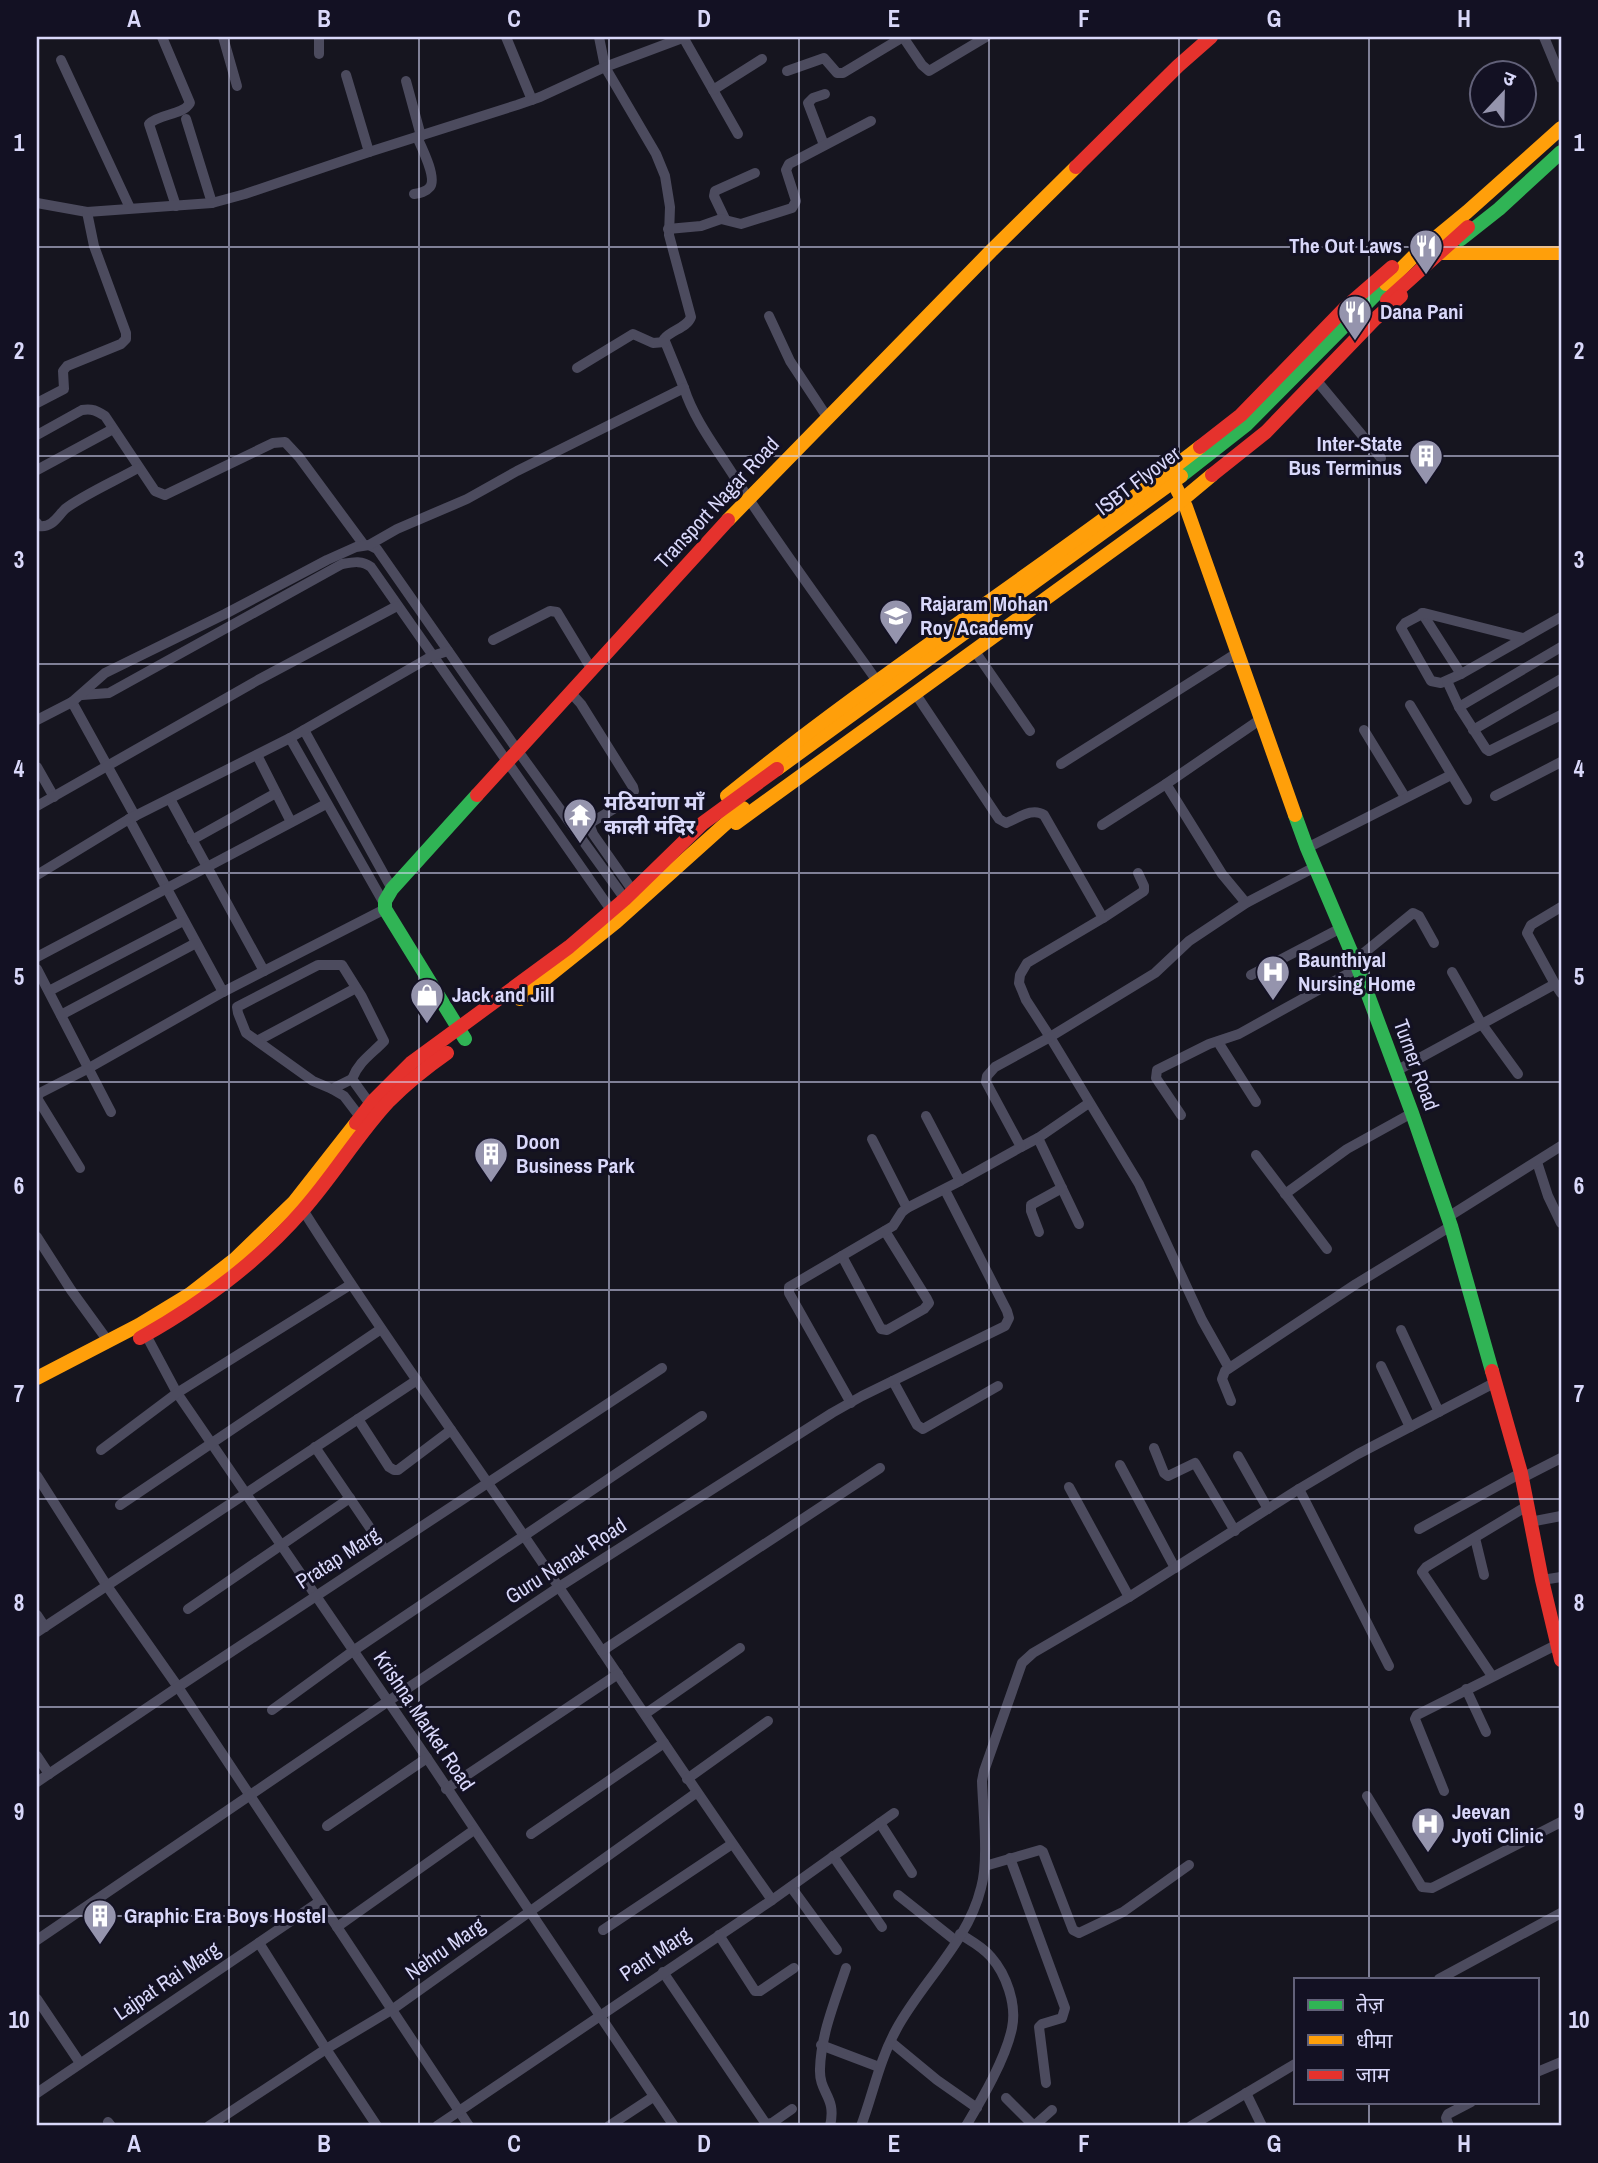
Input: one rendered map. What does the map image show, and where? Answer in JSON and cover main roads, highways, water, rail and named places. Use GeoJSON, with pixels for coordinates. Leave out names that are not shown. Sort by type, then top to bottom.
{"type":"FeatureCollection","features":[{"type":"Feature","properties":{"kind":"main road","name":"Transport Nagar Road"},"geometry":{"type":"LineString","coordinates":[[462,1034],[385,907],[392,890],[748,499],[1178,66],[1211,37]]}},
{"type":"Feature","properties":{"kind":"main road"},"geometry":{"type":"LineString","coordinates":[[37,1390],[146,1335],[198,1305],[244,1269],[303,1210],[383,1108],[462,1034],[629,895],[703,823],[716,806],[759,769],[877,681],[1168,472],[1241,415],[1348,306],[1561,113]]}},
{"type":"Feature","properties":{"kind":"main road","name":"ISBT Flyover"},"geometry":{"type":"LineString","coordinates":[[711,838],[726,814],[1159,493],[1246,425],[1416,254],[1561,128]]}},
{"type":"Feature","properties":{"kind":"main road","name":"ISBT Flyover"},"geometry":{"type":"LineString","coordinates":[[703,823],[726,814],[1177,491],[1255,431],[1339,346],[1444,253],[1561,142]]}},
{"type":"Feature","properties":{"kind":"main road"},"geometry":{"type":"LineString","coordinates":[[37,1378],[139,1325],[190,1294],[235,1259],[294,1202],[370,1104],[411,1063],[462,1034],[575,958],[711,838],[733,826],[1182,500],[1266,432],[1375,319],[1444,253],[1456,249],[1460,240],[1499,209],[1561,152]]}},
{"type":"Feature","properties":{"kind":"main road"},"geometry":{"type":"LineString","coordinates":[[1460,240],[1457,229],[1448,223],[1434,230],[1430,244],[1444,253],[1488,261],[1561,261]]}},
{"type":"Feature","properties":{"kind":"main road"},"geometry":{"type":"LineString","coordinates":[[1460,240],[1561,243]]}},
{"type":"Feature","properties":{"kind":"main road"},"geometry":{"type":"LineString","coordinates":[[1444,253],[1561,253]]}},
{"type":"Feature","properties":{"kind":"main road","name":"Turner Road"},"geometry":{"type":"LineString","coordinates":[[1168,472],[1182,500],[1307,848],[1356,965],[1450,1221],[1521,1475],[1561,1660]]}},
{"type":"Feature","properties":{"kind":"place","name":"The Out Laws"},"geometry":{"type":"Point","coordinates":[1426,276]}},
{"type":"Feature","properties":{"kind":"place","name":"Dana Pani"},"geometry":{"type":"Point","coordinates":[1355,342]}},
{"type":"Feature","properties":{"kind":"place","name":"Inter-State Bus Terminus"},"geometry":{"type":"Point","coordinates":[1426,486]}},
{"type":"Feature","properties":{"kind":"place","name":"Rajaram Mohan Roy Academy"},"geometry":{"type":"Point","coordinates":[896,646]}},
{"type":"Feature","properties":{"kind":"place","name":"मठियांणा माँ काली मंदिर"},"geometry":{"type":"Point","coordinates":[580,845]}},
{"type":"Feature","properties":{"kind":"place","name":"Baunthiyal Nursing Home"},"geometry":{"type":"Point","coordinates":[1273,1002]}},
{"type":"Feature","properties":{"kind":"place","name":"Jack and Jill"},"geometry":{"type":"Point","coordinates":[427,1025]}},
{"type":"Feature","properties":{"kind":"place","name":"Doon Business Park"},"geometry":{"type":"Point","coordinates":[491,1184]}},
{"type":"Feature","properties":{"kind":"place","name":"Jeevan Jyoti Clinic"},"geometry":{"type":"Point","coordinates":[1428,1854]}},
{"type":"Feature","properties":{"kind":"place","name":"Graphic Era Boys Hostel"},"geometry":{"type":"Point","coordinates":[100,1946]}}]}
